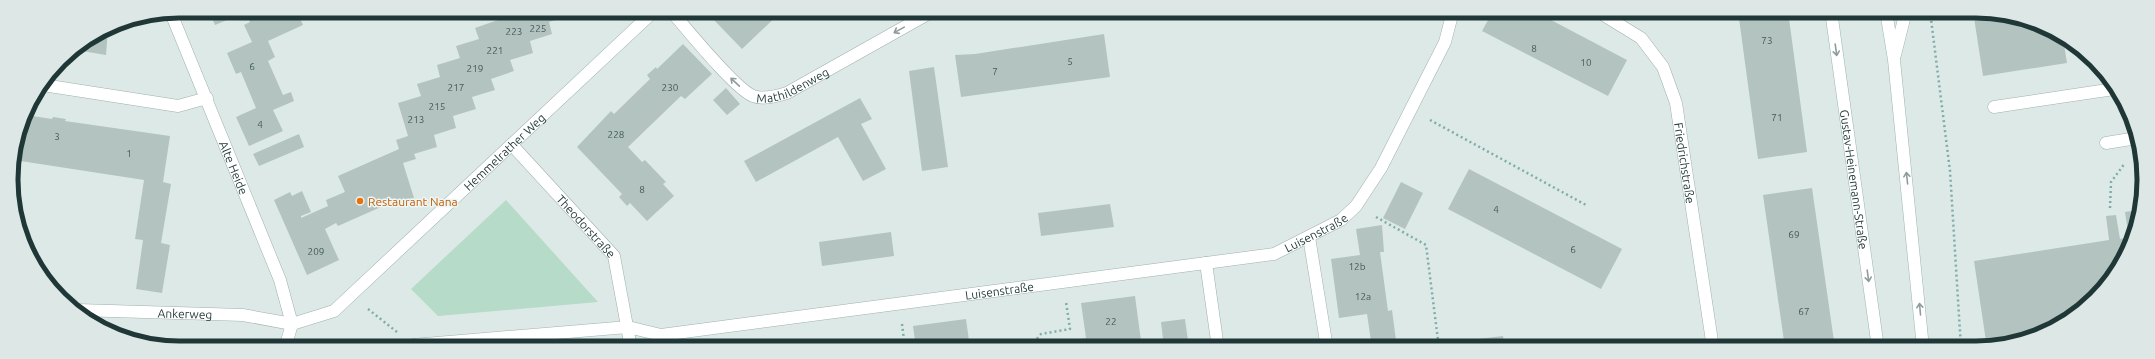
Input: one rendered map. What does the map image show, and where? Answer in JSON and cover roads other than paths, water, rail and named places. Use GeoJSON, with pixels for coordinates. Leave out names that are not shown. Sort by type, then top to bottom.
{"type":"FeatureCollection","features":[{"type":"Feature","properties":{"kind":"street","name":"Alte Heide"},"geometry":{"type":"LineString","coordinates":[[173,18],[280,280],[292,324]]}},
{"type":"Feature","properties":{"kind":"street","name":"Hemmelrather Weg"},"geometry":{"type":"LineString","coordinates":[[292,324],[334,310],[647,18]]}},
{"type":"Feature","properties":{"kind":"street","name":"Mathildenweg"},"geometry":{"type":"LineString","coordinates":[[677,18],[736,83],[754,96],[774,97],[787,93],[921,18]]}},
{"type":"Feature","properties":{"kind":"street","name":"Luisenstraße"},"geometry":{"type":"LineString","coordinates":[[451,341],[628,327],[660,335],[1274,254],[1341,220],[1356,206],[1381,168],[1445,42],[1451,18]]}},
{"type":"Feature","properties":{"kind":"street","name":"Friedrichstraße"},"geometry":{"type":"LineString","coordinates":[[1608,18],[1640,38],[1662,68],[1676,103],[1712,341]]}},
{"type":"Feature","properties":{"kind":"street","name":"Gustav-Heinemann-Straße"},"geometry":{"type":"LineString","coordinates":[[1832,18],[1877,341]]}},
{"type":"Feature","properties":{"kind":"street"},"geometry":{"type":"LineString","coordinates":[[1887,18],[1894,60],[1922,341]]}},
{"type":"Feature","properties":{"kind":"street"},"geometry":{"type":"LineString","coordinates":[[1894,60],[1904,18]]}},
{"type":"Feature","properties":{"kind":"street"},"geometry":{"type":"LineString","coordinates":[[48,86],[178,106],[207,98]]}},
{"type":"Feature","properties":{"kind":"street"},"geometry":{"type":"LineString","coordinates":[[1994,107],[2110,90]]}},
{"type":"Feature","properties":{"kind":"street"},"geometry":{"type":"LineString","coordinates":[[2106,143],[2131,139]]}},
{"type":"Feature","properties":{"kind":"street","name":"Theodorstraße"},"geometry":{"type":"LineString","coordinates":[[512,145],[614,256],[630,341]]}},
{"type":"Feature","properties":{"kind":"street"},"geometry":{"type":"LineString","coordinates":[[1309,237],[1326,341]]}},
{"type":"Feature","properties":{"kind":"street"},"geometry":{"type":"LineString","coordinates":[[1206,263],[1217,341]]}},
{"type":"Feature","properties":{"kind":"street","name":"Ankerweg"},"geometry":{"type":"LineString","coordinates":[[84,310],[243,315],[292,324]]}},
{"type":"Feature","properties":{"kind":"street"},"geometry":{"type":"LineString","coordinates":[[288,341],[292,324]]}},
{"type":"Feature","properties":{"kind":"place","name":"Restaurant Nana"},"geometry":{"type":"Point","coordinates":[360,201]}}]}
